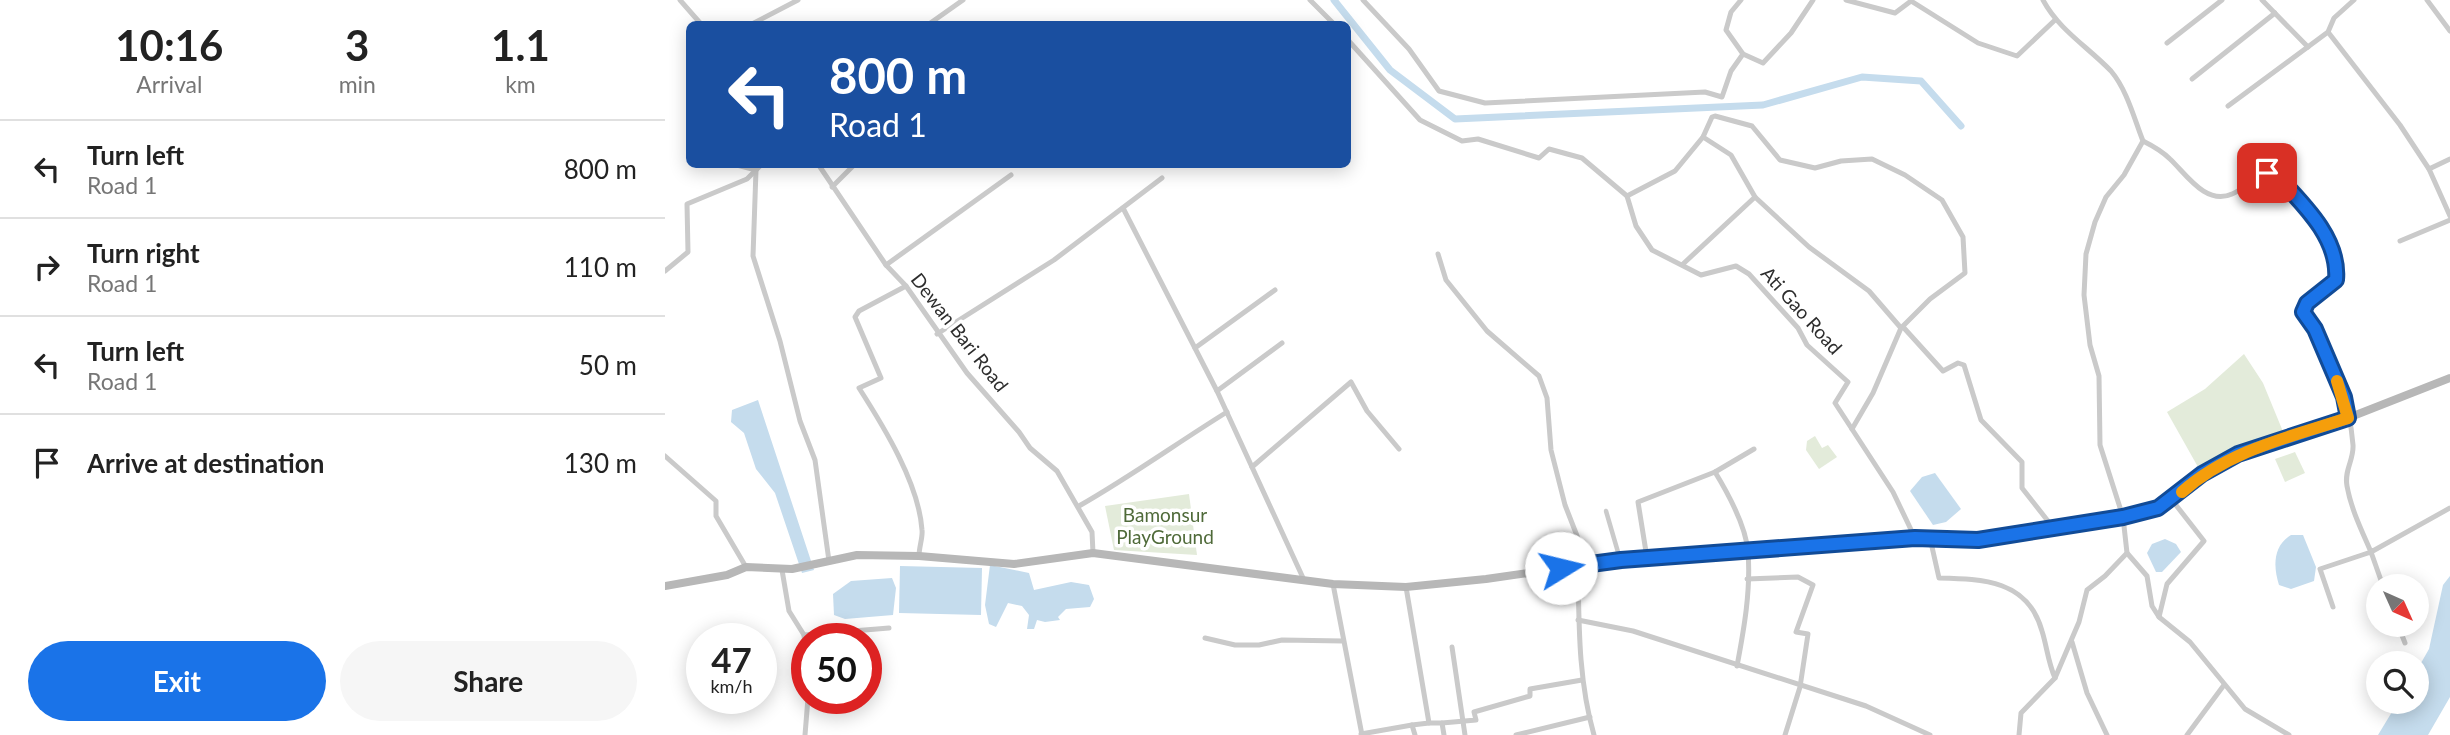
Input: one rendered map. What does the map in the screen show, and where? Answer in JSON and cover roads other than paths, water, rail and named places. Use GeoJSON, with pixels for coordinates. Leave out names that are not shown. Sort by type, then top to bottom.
{"type":"FeatureCollection","features":[{"type":"Feature","properties":{"kind":"main road"},"geometry":{"type":"LineString","coordinates":[[665,586],[727,575],[746,567],[792,569],[857,555],[919,556],[1014,564],[1093,553],[1333,584],[1406,587],[1621,560],[1915,538],[1978,540],[2055,530],[2158,508],[2172,500],[2202,474],[2238,454],[2348,418],[2450,378]]}},
{"type":"Feature","properties":{"kind":"street"},"geometry":{"type":"LineString","coordinates":[[681,0],[698,21]]}},
{"type":"Feature","properties":{"kind":"street"},"geometry":{"type":"LineString","coordinates":[[759,21],[798,0]]}},
{"type":"Feature","properties":{"kind":"street"},"geometry":{"type":"LineString","coordinates":[[933,21],[963,0]]}},
{"type":"Feature","properties":{"kind":"street"},"geometry":{"type":"LineString","coordinates":[[1310,0],[1331,21]]}},
{"type":"Feature","properties":{"kind":"street"},"geometry":{"type":"LineString","coordinates":[[1363,0],[1409,49],[1439,91],[1485,103],[1705,92],[1723,97],[1731,71],[1743,54]]}},
{"type":"Feature","properties":{"kind":"street"},"geometry":{"type":"LineString","coordinates":[[1741,0],[1731,12],[1726,30],[1743,54],[1763,63],[1791,33],[1813,0]]}},
{"type":"Feature","properties":{"kind":"street"},"geometry":{"type":"LineString","coordinates":[[1846,0],[1895,13],[1911,1],[1978,43],[2017,56],[2055,20]]}},
{"type":"Feature","properties":{"kind":"street"},"geometry":{"type":"LineString","coordinates":[[2043,0],[2055,20],[2112,73],[2127,98],[2143,141],[2169,157],[2198,188],[2214,195],[2234,194],[2267,173],[2274,173],[2315,217],[2329,245],[2336,280],[2307,303],[2303,312],[2315,329],[2344,397],[2353,449],[2347,466],[2347,488],[2379,574]]}},
{"type":"Feature","properties":{"kind":"street"},"geometry":{"type":"LineString","coordinates":[[2167,43],[2222,0]]}},
{"type":"Feature","properties":{"kind":"street"},"geometry":{"type":"LineString","coordinates":[[2262,0],[2308,47]]}},
{"type":"Feature","properties":{"kind":"street"},"geometry":{"type":"LineString","coordinates":[[2228,106],[2328,32],[2334,18],[2354,0]]}},
{"type":"Feature","properties":{"kind":"street"},"geometry":{"type":"LineString","coordinates":[[2427,0],[2450,31]]}},
{"type":"Feature","properties":{"kind":"street"},"geometry":{"type":"LineString","coordinates":[[2192,79],[2275,13]]}},
{"type":"Feature","properties":{"kind":"street"},"geometry":{"type":"LineString","coordinates":[[2328,32],[2400,125],[2429,169],[2450,218],[2400,241]]}},
{"type":"Feature","properties":{"kind":"street"},"geometry":{"type":"LineString","coordinates":[[1351,44],[1419,120],[1462,141],[1479,139],[1539,158],[1549,149],[1582,158],[1627,196],[1675,171],[1703,137],[1712,117],[1752,126],[1780,160],[1815,168],[1841,161],[1872,159],[1905,175],[1942,200],[1963,237],[1965,273],[1930,299],[1903,328],[1873,393],[1852,429],[1893,492],[1915,538]]}},
{"type":"Feature","properties":{"kind":"street"},"geometry":{"type":"LineString","coordinates":[[1703,137],[1731,155],[1755,197],[1801,240],[1869,291],[1943,371],[1958,363],[1963,365],[1981,420],[2022,462],[2022,488],[2055,530]]}},
{"type":"Feature","properties":{"kind":"street"},"geometry":{"type":"LineString","coordinates":[[2143,141],[2124,175],[2106,197],[2086,254],[2084,295],[2090,345],[2099,376],[2100,445],[2123,517],[2127,553],[2147,576],[2152,606],[2159,617],[2190,642],[2245,709],[2289,735]]}},
{"type":"Feature","properties":{"kind":"street"},"geometry":{"type":"LineString","coordinates":[[2429,169],[2450,159]]}},
{"type":"Feature","properties":{"kind":"street"},"geometry":{"type":"LineString","coordinates":[[748,168],[756,170]]}},
{"type":"Feature","properties":{"kind":"street","name":"Dewan Bari Road"},"geometry":{"type":"LineString","coordinates":[[820,168],[886,265],[906,286],[937,334],[1030,448],[1057,471],[1092,532],[1093,553]]}},
{"type":"Feature","properties":{"kind":"street"},"geometry":{"type":"LineString","coordinates":[[832,187],[851,168]]}},
{"type":"Feature","properties":{"kind":"street"},"geometry":{"type":"LineString","coordinates":[[665,271],[688,252],[687,204],[747,179],[756,170]]}},
{"type":"Feature","properties":{"kind":"street"},"geometry":{"type":"LineString","coordinates":[[756,170],[753,257],[780,341],[800,421],[815,460],[826,561]]}},
{"type":"Feature","properties":{"kind":"street"},"geometry":{"type":"LineString","coordinates":[[886,265],[1011,176]]}},
{"type":"Feature","properties":{"kind":"street"},"geometry":{"type":"LineString","coordinates":[[937,334],[1054,260],[1162,178]]}},
{"type":"Feature","properties":{"kind":"street","name":"Ati Gao Road"},"geometry":{"type":"LineString","coordinates":[[1627,196],[1636,226],[1652,250],[1701,275],[1736,265],[1749,274],[1798,328],[1807,345],[1848,382],[1835,403],[1852,429]]}},
{"type":"Feature","properties":{"kind":"street"},"geometry":{"type":"LineString","coordinates":[[1683,264],[1755,197]]}},
{"type":"Feature","properties":{"kind":"street"},"geometry":{"type":"LineString","coordinates":[[1123,208],[1217,391],[1304,580]]}},
{"type":"Feature","properties":{"kind":"street"},"geometry":{"type":"LineString","coordinates":[[1438,254],[1446,280],[1487,331],[1539,376],[1547,398],[1553,461],[1583,565],[1578,620],[1582,680],[1594,735]]}},
{"type":"Feature","properties":{"kind":"street"},"geometry":{"type":"LineString","coordinates":[[906,286],[859,311],[855,317],[881,378],[859,388],[895,454],[904,463],[917,498],[923,533],[919,542],[919,556]]}},
{"type":"Feature","properties":{"kind":"street"},"geometry":{"type":"LineString","coordinates":[[1195,348],[1275,290]]}},
{"type":"Feature","properties":{"kind":"street"},"geometry":{"type":"LineString","coordinates":[[1217,391],[1282,343]]}},
{"type":"Feature","properties":{"kind":"street"},"geometry":{"type":"LineString","coordinates":[[1252,467],[1351,382],[1367,411],[1399,449]]}},
{"type":"Feature","properties":{"kind":"street"},"geometry":{"type":"LineString","coordinates":[[1079,506],[1143,469],[1168,448],[1227,412]]}},
{"type":"Feature","properties":{"kind":"street"},"geometry":{"type":"LineString","coordinates":[[1647,558],[1638,502],[1716,472],[1754,449]]}},
{"type":"Feature","properties":{"kind":"street"},"geometry":{"type":"LineString","coordinates":[[665,456],[716,501],[716,516],[746,567]]}},
{"type":"Feature","properties":{"kind":"street"},"geometry":{"type":"LineString","coordinates":[[1716,472],[1730,498],[1748,551],[1745,619],[1737,666]]}},
{"type":"Feature","properties":{"kind":"street"},"geometry":{"type":"LineString","coordinates":[[2159,617],[2167,584],[2204,541],[2172,500]]}},
{"type":"Feature","properties":{"kind":"street"},"geometry":{"type":"LineString","coordinates":[[2333,607],[2320,569],[2371,552],[2450,508]]}},
{"type":"Feature","properties":{"kind":"street"},"geometry":{"type":"LineString","coordinates":[[1606,511],[1621,560]]}},
{"type":"Feature","properties":{"kind":"street"},"geometry":{"type":"LineString","coordinates":[[1930,538],[1939,578],[1970,579],[2010,587],[2024,598],[2042,630],[2047,660],[2055,678]]}},
{"type":"Feature","properties":{"kind":"street"},"geometry":{"type":"LineString","coordinates":[[2019,735],[2021,713],[2055,678],[2072,642],[2087,590],[2127,553]]}},
{"type":"Feature","properties":{"kind":"street"},"geometry":{"type":"LineString","coordinates":[[782,570],[789,611],[796,623]]}},
{"type":"Feature","properties":{"kind":"street"},"geometry":{"type":"LineString","coordinates":[[1747,579],[1798,577],[1813,585],[1796,632],[1808,634],[1800,687],[1785,735]]}},
{"type":"Feature","properties":{"kind":"street"},"geometry":{"type":"LineString","coordinates":[[1333,584],[1361,734],[1412,725],[1476,720],[1474,712],[1530,696],[1530,689],[1582,680]]}},
{"type":"Feature","properties":{"kind":"street"},"geometry":{"type":"LineString","coordinates":[[1406,587],[1429,723]]}},
{"type":"Feature","properties":{"kind":"street"},"geometry":{"type":"LineString","coordinates":[[1578,620],[1633,631],[1865,706],[1930,735]]}},
{"type":"Feature","properties":{"kind":"street"},"geometry":{"type":"LineString","coordinates":[[882,629],[889,628]]}},
{"type":"Feature","properties":{"kind":"street"},"geometry":{"type":"LineString","coordinates":[[2402,637],[2405,643]]}},
{"type":"Feature","properties":{"kind":"street"},"geometry":{"type":"LineString","coordinates":[[1205,638],[1235,645],[1259,645],[1282,640],[1343,641]]}},
{"type":"Feature","properties":{"kind":"street"},"geometry":{"type":"LineString","coordinates":[[2072,642],[2087,693],[2107,735]]}},
{"type":"Feature","properties":{"kind":"street"},"geometry":{"type":"LineString","coordinates":[[1452,647],[1465,735]]}},
{"type":"Feature","properties":{"kind":"street"},"geometry":{"type":"LineString","coordinates":[[2187,735],[2224,685]]}},
{"type":"Feature","properties":{"kind":"street"},"geometry":{"type":"LineString","coordinates":[[805,735],[807,714]]}},
{"type":"Feature","properties":{"kind":"street"},"geometry":{"type":"LineString","coordinates":[[1516,735],[1590,717]]}},
{"type":"Feature","properties":{"kind":"street"},"geometry":{"type":"LineString","coordinates":[[1442,723],[1444,735]]}},
{"type":"Feature","properties":{"kind":"street"},"geometry":{"type":"LineString","coordinates":[[1412,725],[1415,735]]}},
{"type":"Feature","properties":{"kind":"water"},"geometry":{"type":"Polygon","coordinates":[[[758,400],[814,570],[802,573],[775,493],[756,469],[744,433],[731,422],[732,410],[758,400]]]}},
{"type":"Feature","properties":{"kind":"water"},"geometry":{"type":"Polygon","coordinates":[[[1935,473],[1961,509],[1946,522],[1933,525],[1910,491],[1922,477],[1935,473]]]}},
{"type":"Feature","properties":{"kind":"water"},"geometry":{"type":"Polygon","coordinates":[[[2291,535],[2303,535],[2316,567],[2314,581],[2291,589],[2279,585],[2275,564],[2281,545],[2291,535]]]}},
{"type":"Feature","properties":{"kind":"water"},"geometry":{"type":"Polygon","coordinates":[[[2165,539],[2176,544],[2181,552],[2162,572],[2156,572],[2147,553],[2152,544],[2165,539]]]}},
{"type":"Feature","properties":{"kind":"water"},"geometry":{"type":"Polygon","coordinates":[[[990,565],[1029,573],[1034,590],[1071,582],[1089,585],[1094,599],[1090,607],[1066,609],[1058,617],[1060,620],[1037,620],[1034,629],[1027,629],[1029,615],[1022,606],[1008,603],[996,627],[989,624],[985,605],[990,565]]]}},
{"type":"Feature","properties":{"kind":"water"},"geometry":{"type":"Polygon","coordinates":[[[900,566],[982,568],[981,615],[899,613],[900,566]]]}},
{"type":"Feature","properties":{"kind":"water"},"geometry":{"type":"Polygon","coordinates":[[[2450,576],[2450,697],[2428,735],[2378,735],[2391,714],[2429,714],[2428,651],[2443,585],[2450,576]]]}},
{"type":"Feature","properties":{"kind":"water"},"geometry":{"type":"Polygon","coordinates":[[[892,578],[896,588],[893,615],[845,619],[834,615],[833,594],[851,581],[892,578]]]}},
{"type":"Feature","properties":{"kind":"waterway"},"geometry":{"type":"LineString","coordinates":[[1334,0],[1351,21]]}},
{"type":"Feature","properties":{"kind":"waterway"},"geometry":{"type":"LineString","coordinates":[[1351,21],[1390,70],[1455,119],[1763,105],[1862,77],[1921,81],[1961,126]]}},
{"type":"Feature","properties":{"kind":"park label","name":"Bamonsur PlayGround"},"geometry":{"type":"Point","coordinates":[1165,525]}}]}
